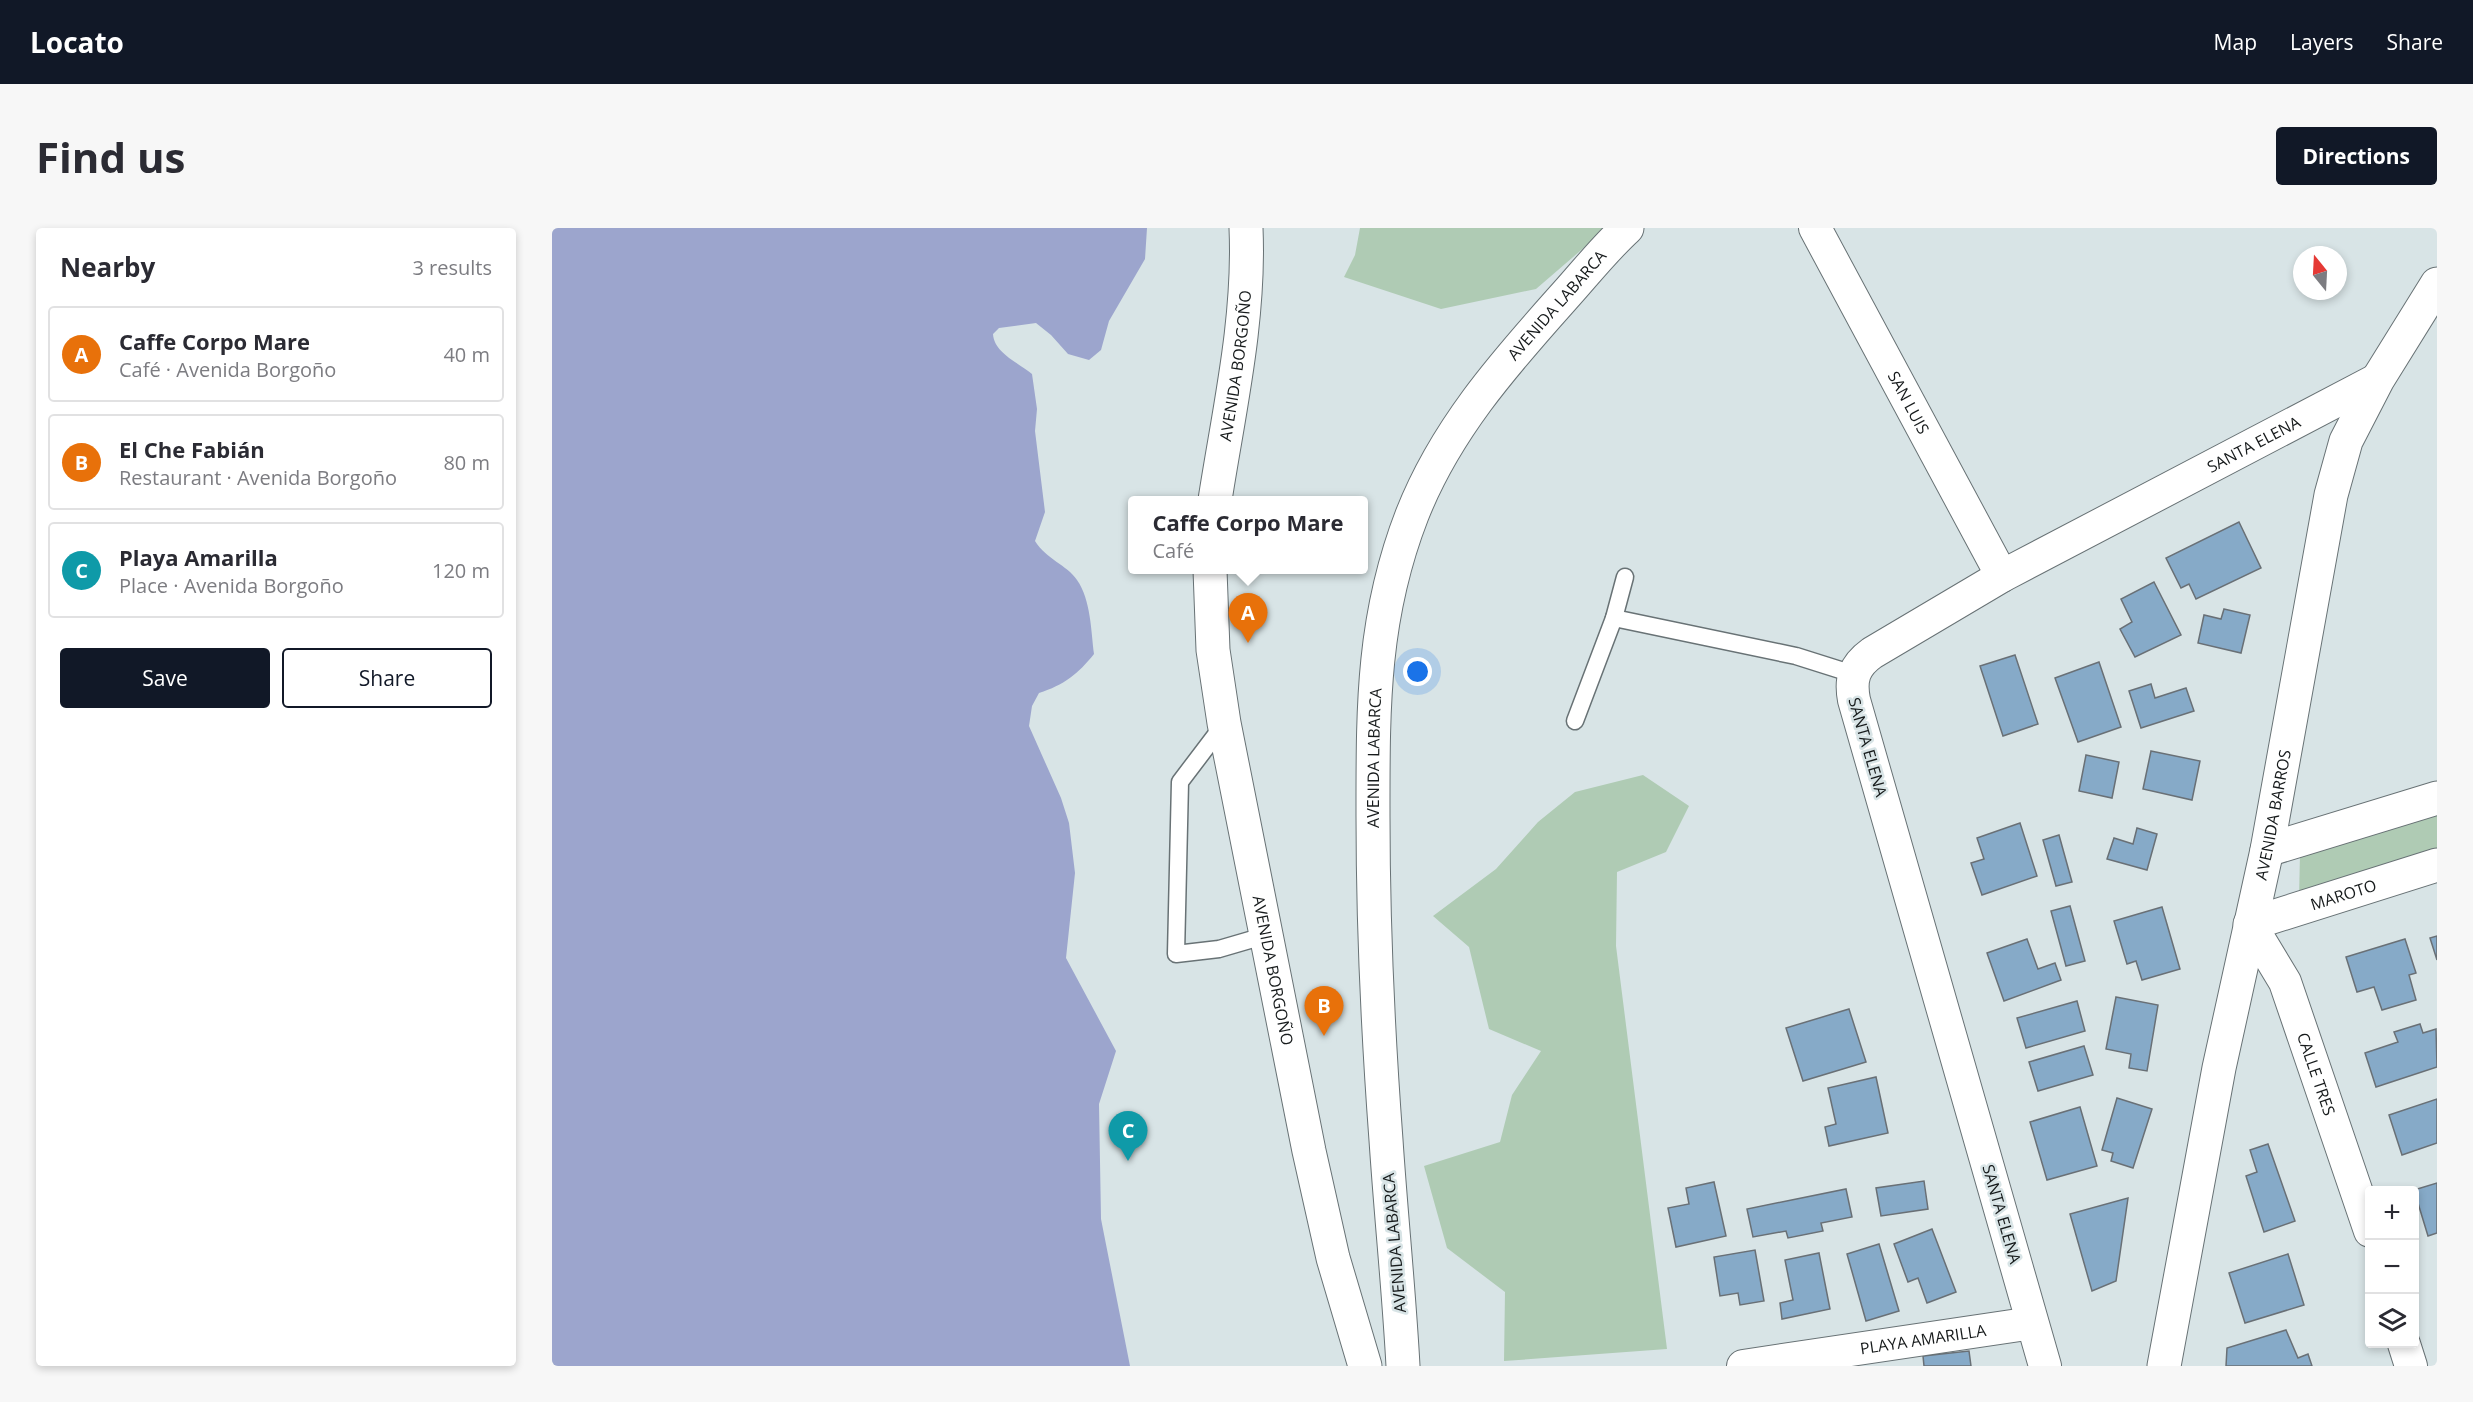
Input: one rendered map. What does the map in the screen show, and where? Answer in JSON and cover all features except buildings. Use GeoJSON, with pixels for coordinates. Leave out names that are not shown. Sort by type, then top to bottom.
{"type":"FeatureCollection","features":[{"type":"Feature","properties":{"kind":"street","name":"AVENIDA BORGOÑO"},"geometry":{"type":"LineString","coordinates":[[1216,496],[1244,315],[1247,263],[1246,228]]}},
{"type":"Feature","properties":{"kind":"street","name":"AVENIDA LABARCA"},"geometry":{"type":"LineString","coordinates":[[1403,1366],[1386,1139],[1373,883],[1373,694],[1382,615],[1395,564],[1413,514],[1435,466],[1462,420],[1493,377],[1627,228]]}},
{"type":"Feature","properties":{"kind":"street","name":"SAN LUIS"},"geometry":{"type":"LineString","coordinates":[[1815,228],[2002,576]]}},
{"type":"Feature","properties":{"kind":"street","name":"AVENIDA BARROS"},"geometry":{"type":"LineString","coordinates":[[2164,1366],[2219,1068],[2267,850],[2331,495],[2346,441],[2378,379],[2433,297]]}},
{"type":"Feature","properties":{"kind":"street","name":"SANTA ELENA"},"geometry":{"type":"LineString","coordinates":[[2044,1366],[1854,700],[1851,687],[1853,674],[1859,662],[1872,653],[2002,576],[2378,379]]}},
{"type":"Feature","properties":{"kind":"street","name":"AVENIDA BORGOÑO"},"geometry":{"type":"LineString","coordinates":[[1210,574],[1213,650],[1224,723],[1333,1257],[1365,1366]]}},
{"type":"Feature","properties":{"kind":"street"},"geometry":{"type":"LineString","coordinates":[[2267,850],[2437,798]]}},
{"type":"Feature","properties":{"kind":"street","name":"MAROTO"},"geometry":{"type":"LineString","coordinates":[[2250,924],[2437,865]]}},
{"type":"Feature","properties":{"kind":"street","name":"CALLE TRES"},"geometry":{"type":"LineString","coordinates":[[2250,924],[2285,982],[2365,1216]]}},
{"type":"Feature","properties":{"kind":"street","name":"PLAYA AMARILLA"},"geometry":{"type":"LineString","coordinates":[[1743,1366],[2032,1323]]}},
{"type":"Feature","properties":{"kind":"street"},"geometry":{"type":"LineString","coordinates":[[2405,1348],[2411,1366]]}},
{"type":"Feature","properties":{"kind":"lane"},"geometry":{"type":"LineString","coordinates":[[1575,721],[1614,618],[1625,577]]}},
{"type":"Feature","properties":{"kind":"lane"},"geometry":{"type":"LineString","coordinates":[[1614,618],[1796,656],[1853,674]]}},
{"type":"Feature","properties":{"kind":"lane"},"geometry":{"type":"LineString","coordinates":[[1224,723],[1180,782],[1176,954],[1219,949],[1267,935]]}},
{"type":"Feature","properties":{"kind":"green space"},"geometry":{"type":"Polygon","coordinates":[[[1360,228],[1603,228],[1594,239],[1536,289],[1441,309],[1344,277],[1355,255],[1360,228]]]}},
{"type":"Feature","properties":{"kind":"green space"},"geometry":{"type":"Polygon","coordinates":[[[1643,775],[1689,806],[1666,852],[1617,872],[1616,946],[1667,1349],[1504,1361],[1505,1292],[1447,1248],[1424,1166],[1500,1142],[1512,1095],[1541,1051],[1489,1029],[1469,947],[1433,916],[1496,869],[1538,822],[1575,792],[1643,775]]]}},
{"type":"Feature","properties":{"kind":"green space"},"geometry":{"type":"Polygon","coordinates":[[[2437,812],[2437,855],[2299,899],[2300,854],[2437,812]]]}},
{"type":"Feature","properties":{"kind":"water"},"geometry":{"type":"Polygon","coordinates":[[[552,228],[1147,228],[1145,259],[1109,321],[1101,350],[1089,360],[1068,354],[1051,335],[1036,323],[999,328],[993,334],[994,341],[1002,352],[1032,374],[1037,409],[1035,431],[1045,512],[1035,541],[1045,553],[1068,570],[1077,580],[1088,606],[1091,626],[1094,654],[1070,678],[1039,693],[1032,706],[1029,726],[1061,798],[1069,823],[1075,873],[1066,958],[1116,1051],[1099,1104],[1101,1219],[1130,1366],[552,1366],[552,228]]]}},
{"type":"Feature","properties":{"kind":"place","name":"Caffe Corpo Mare"},"geometry":{"type":"Point","coordinates":[1248,643]}},
{"type":"Feature","properties":{"kind":"place","name":"El Che Fabián"},"geometry":{"type":"Point","coordinates":[1324,1036]}},
{"type":"Feature","properties":{"kind":"place","name":"Playa Amarilla"},"geometry":{"type":"Point","coordinates":[1128,1161]}}]}
